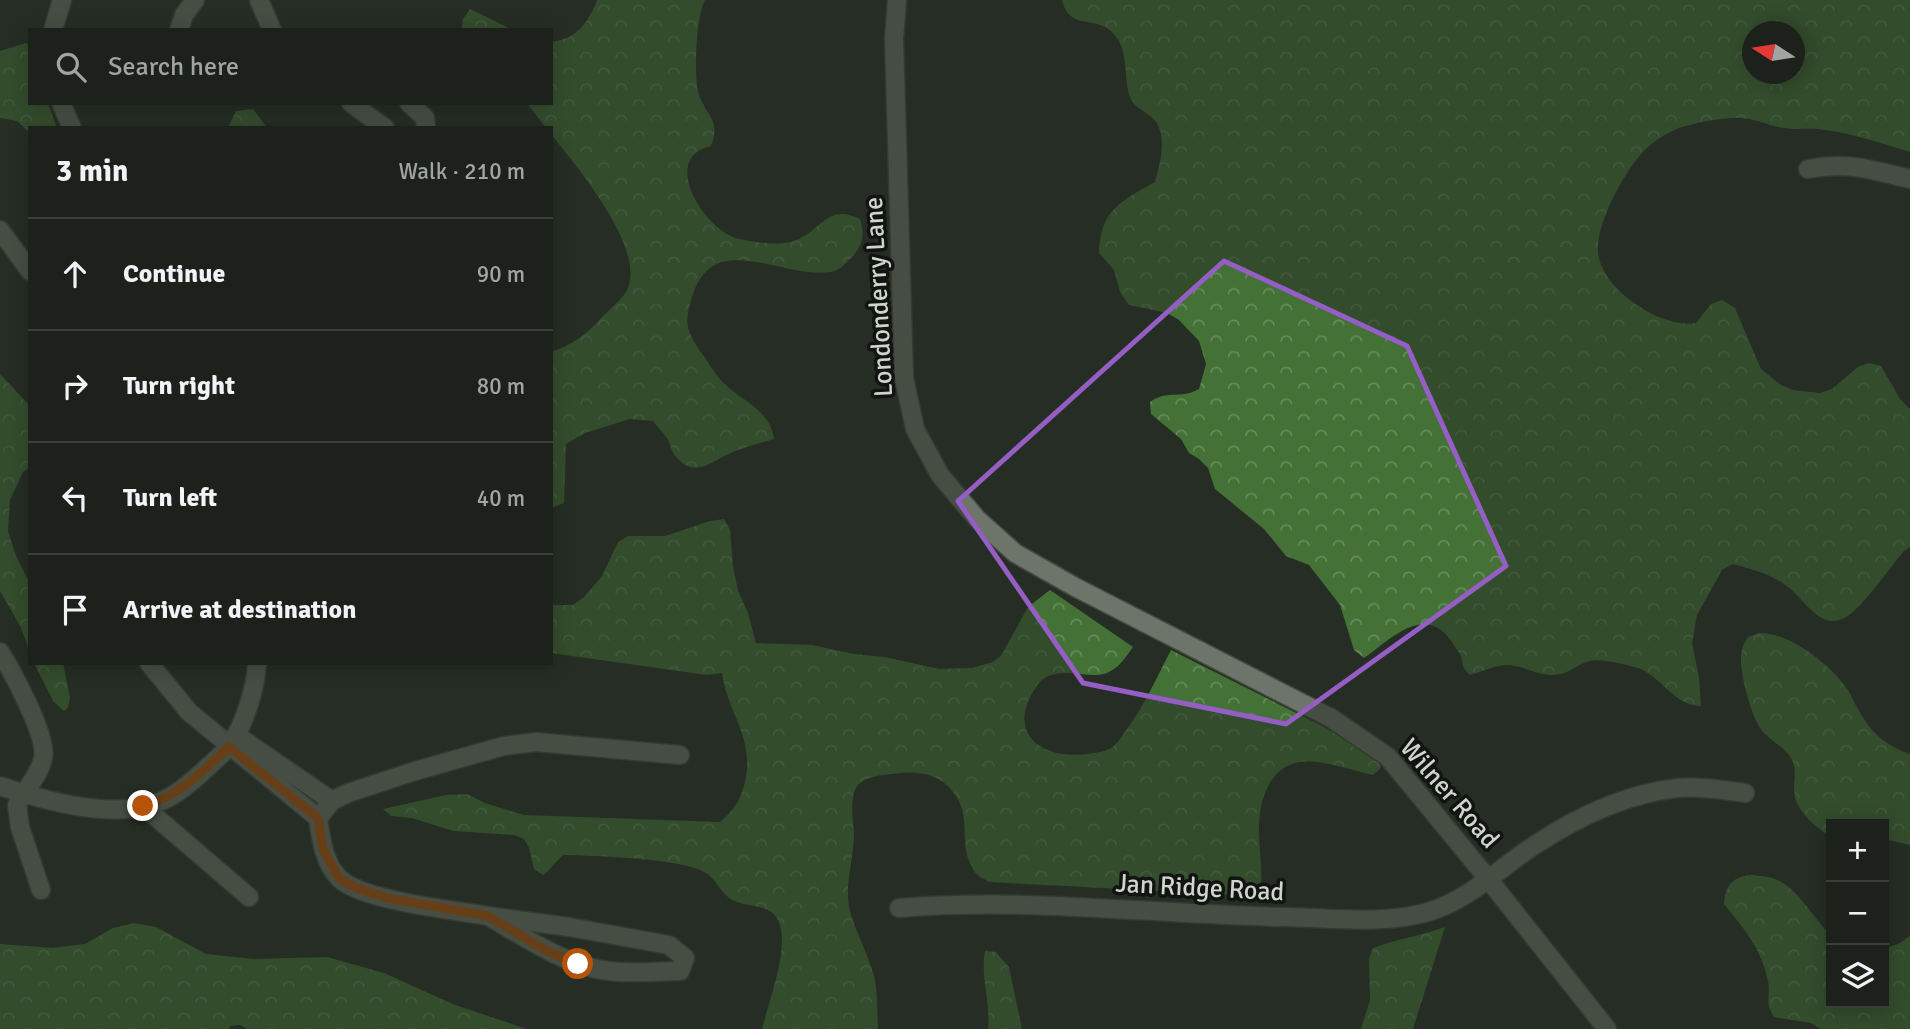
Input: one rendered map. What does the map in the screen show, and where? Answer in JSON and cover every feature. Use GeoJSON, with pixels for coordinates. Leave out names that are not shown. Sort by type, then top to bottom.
{"type":"FeatureCollection","features":[{"type":"Feature","properties":{"kind":"street"},"geometry":{"type":"LineString","coordinates":[[54,28],[62,0]]}},
{"type":"Feature","properties":{"kind":"street"},"geometry":{"type":"LineString","coordinates":[[180,28],[184,15],[195,0]]}},
{"type":"Feature","properties":{"kind":"street"},"geometry":{"type":"LineString","coordinates":[[259,0],[271,28]]}},
{"type":"Feature","properties":{"kind":"street","name":"Londonderry Lane"},"geometry":{"type":"LineString","coordinates":[[897,0],[894,39],[904,378],[915,429],[940,475],[977,519],[1015,552],[1075,587],[1165,632]]}},
{"type":"Feature","properties":{"kind":"street"},"geometry":{"type":"LineString","coordinates":[[62,105],[71,126]]}},
{"type":"Feature","properties":{"kind":"street"},"geometry":{"type":"LineString","coordinates":[[354,105],[382,126]]}},
{"type":"Feature","properties":{"kind":"street"},"geometry":{"type":"LineString","coordinates":[[411,105],[425,118],[426,126]]}},
{"type":"Feature","properties":{"kind":"street"},"geometry":{"type":"LineString","coordinates":[[1808,169],[1832,164],[1850,165],[1910,179]]}},
{"type":"Feature","properties":{"kind":"street"},"geometry":{"type":"LineString","coordinates":[[0,230],[28,268]]}},
{"type":"Feature","properties":{"kind":"street","name":"Wilner Road"},"geometry":{"type":"LineString","coordinates":[[1165,632],[1331,718],[1388,757],[1606,1029]]}},
{"type":"Feature","properties":{"kind":"street"},"geometry":{"type":"LineString","coordinates":[[0,652],[18,682],[44,754],[40,770],[17,805],[20,827],[41,890]]}},
{"type":"Feature","properties":{"kind":"street"},"geometry":{"type":"LineString","coordinates":[[151,665],[189,712],[332,801]]}},
{"type":"Feature","properties":{"kind":"street"},"geometry":{"type":"LineString","coordinates":[[0,786],[79,807],[110,810],[164,800],[182,788],[232,741],[250,701],[257,665]]}},
{"type":"Feature","properties":{"kind":"street"},"geometry":{"type":"LineString","coordinates":[[232,741],[318,818],[323,849],[339,878],[356,888],[387,898],[669,945],[685,958],[680,971],[608,971],[578,964],[547,951],[488,916]]}},
{"type":"Feature","properties":{"kind":"street"},"geometry":{"type":"LineString","coordinates":[[318,818],[332,801],[348,793],[504,746],[548,743],[680,755]]}},
{"type":"Feature","properties":{"kind":"street","name":"Jan Ridge Road"},"geometry":{"type":"LineString","coordinates":[[899,908],[942,904],[1077,907],[1229,916],[1392,920],[1429,911],[1467,895],[1534,845],[1598,810],[1629,799],[1678,788],[1745,793]]}},
{"type":"Feature","properties":{"kind":"street"},"geometry":{"type":"LineString","coordinates":[[143,806],[249,897]]}},
{"type":"Feature","properties":{"kind":"highlighted area"},"geometry":{"type":"Polygon","coordinates":[[[1224,261],[1407,346],[1506,566],[1286,724],[1083,683],[958,501],[1224,261]]]}},
{"type":"Feature","properties":{"kind":"green space"},"geometry":{"type":"Polygon","coordinates":[[[597,0],[705,0],[698,31],[697,83],[701,99],[713,123],[714,137],[711,146],[696,153],[688,165],[688,179],[693,195],[714,224],[727,234],[740,239],[778,244],[799,239],[827,219],[841,214],[860,219],[863,235],[855,253],[842,267],[833,271],[816,273],[739,260],[725,261],[709,269],[696,286],[688,316],[692,338],[718,377],[760,411],[771,428],[774,439],[736,451],[704,466],[691,467],[675,456],[667,438],[653,421],[630,419],[585,433],[566,444],[564,503],[553,507],[553,351],[580,338],[617,303],[628,288],[630,270],[626,250],[605,207],[553,137],[553,126],[544,126],[529,105],[553,105],[553,42],[575,33],[590,16],[597,0]]]}},
{"type":"Feature","properties":{"kind":"green space"},"geometry":{"type":"Polygon","coordinates":[[[1062,0],[1910,0],[1910,152],[1841,133],[1793,129],[1749,119],[1701,122],[1680,128],[1650,145],[1627,174],[1606,213],[1598,250],[1608,278],[1633,303],[1649,312],[1681,323],[1696,323],[1711,304],[1722,300],[1735,308],[1761,369],[1781,385],[1793,390],[1820,393],[1832,389],[1858,367],[1869,363],[1881,366],[1900,399],[1910,409],[1910,547],[1855,610],[1844,618],[1833,621],[1816,614],[1792,590],[1772,577],[1733,564],[1722,570],[1697,615],[1692,643],[1701,706],[1677,698],[1643,670],[1608,661],[1590,661],[1555,675],[1507,665],[1470,675],[1452,642],[1442,630],[1431,625],[1419,624],[1408,628],[1364,658],[1354,650],[1340,605],[1309,565],[1286,556],[1264,529],[1215,489],[1208,468],[1189,453],[1181,439],[1151,414],[1150,402],[1156,398],[1199,389],[1206,364],[1199,341],[1179,320],[1167,313],[1129,305],[1120,292],[1114,270],[1099,253],[1103,226],[1115,208],[1155,182],[1161,152],[1161,134],[1152,117],[1131,99],[1124,56],[1118,39],[1105,27],[1070,16],[1062,0]]]}},
{"type":"Feature","properties":{"kind":"green space"},"geometry":{"type":"Polygon","coordinates":[[[470,9],[509,28],[461,28],[463,19],[470,9]]]}},
{"type":"Feature","properties":{"kind":"green space"},"geometry":{"type":"Polygon","coordinates":[[[28,44],[28,105],[49,105],[56,126],[28,126],[28,131],[17,121],[0,118],[0,51],[28,44]]]}},
{"type":"Feature","properties":{"kind":"green space"},"geometry":{"type":"Polygon","coordinates":[[[253,109],[266,126],[229,126],[236,111],[253,109]]]}},
{"type":"Feature","properties":{"kind":"green space"},"geometry":{"type":"Polygon","coordinates":[[[0,374],[28,404],[28,468],[23,472],[10,500],[8,531],[28,580],[28,646],[0,591],[0,374]]]}},
{"type":"Feature","properties":{"kind":"green space"},"geometry":{"type":"Polygon","coordinates":[[[724,519],[730,530],[738,591],[748,613],[756,643],[812,645],[939,669],[972,668],[993,662],[1001,656],[1028,607],[1050,590],[1133,647],[1119,665],[1107,673],[1061,673],[1043,679],[1027,703],[1024,718],[1026,730],[1043,748],[1071,755],[1108,750],[1114,746],[1140,710],[1171,650],[1324,727],[1377,758],[1381,768],[1373,775],[1307,761],[1287,766],[1278,772],[1266,791],[1260,813],[1260,896],[989,882],[973,869],[968,858],[960,803],[943,782],[925,774],[912,773],[869,778],[858,785],[853,796],[854,837],[848,902],[874,976],[878,1029],[762,1029],[780,963],[780,925],[768,910],[732,900],[706,873],[695,868],[659,861],[564,855],[543,875],[534,869],[524,839],[514,835],[453,831],[412,818],[391,816],[383,809],[446,795],[467,794],[485,803],[524,815],[720,822],[740,797],[747,762],[743,736],[722,673],[707,675],[553,653],[553,605],[573,605],[584,597],[602,576],[618,542],[628,536],[665,536],[724,519]]]}},
{"type":"Feature","properties":{"kind":"green space"},"geometry":{"type":"Polygon","coordinates":[[[1759,633],[1771,634],[1808,652],[1841,680],[1873,731],[1893,747],[1910,754],[1910,845],[1889,840],[1889,819],[1826,819],[1826,833],[1800,809],[1795,797],[1795,769],[1792,760],[1761,729],[1750,705],[1741,664],[1742,649],[1748,637],[1759,633]]]}},
{"type":"Feature","properties":{"kind":"green space"},"geometry":{"type":"Polygon","coordinates":[[[35,665],[63,665],[70,698],[68,708],[64,711],[53,701],[35,665]]]}},
{"type":"Feature","properties":{"kind":"green space"},"geometry":{"type":"Polygon","coordinates":[[[1752,875],[1772,878],[1784,884],[1799,897],[1826,930],[1826,1008],[1889,1008],[1889,947],[1910,936],[1910,1029],[1821,1029],[1811,1023],[1774,1017],[1768,1003],[1769,986],[1765,969],[1757,949],[1724,904],[1728,887],[1740,877],[1752,875]]]}},
{"type":"Feature","properties":{"kind":"green space"},"geometry":{"type":"Polygon","coordinates":[[[134,923],[156,927],[206,954],[253,959],[327,957],[384,973],[455,1005],[527,1029],[248,1029],[240,1025],[230,1026],[229,1029],[0,1029],[0,944],[52,948],[85,944],[113,928],[134,923]]]}},
{"type":"Feature","properties":{"kind":"green space"},"geometry":{"type":"Polygon","coordinates":[[[1445,927],[1413,1029],[1361,1029],[1370,1000],[1369,958],[1373,948],[1445,927]]]}},
{"type":"Feature","properties":{"kind":"green space"},"geometry":{"type":"Polygon","coordinates":[[[985,951],[996,952],[1009,967],[1022,1029],[988,1029],[985,951]]]}},
{"type":"Feature","properties":{"kind":"route"},"geometry":{"type":"LineString","coordinates":[[143,806],[164,800],[191,782],[229,747],[318,818],[323,849],[339,878],[356,888],[387,898],[488,916],[547,951],[578,964]]}}]}
